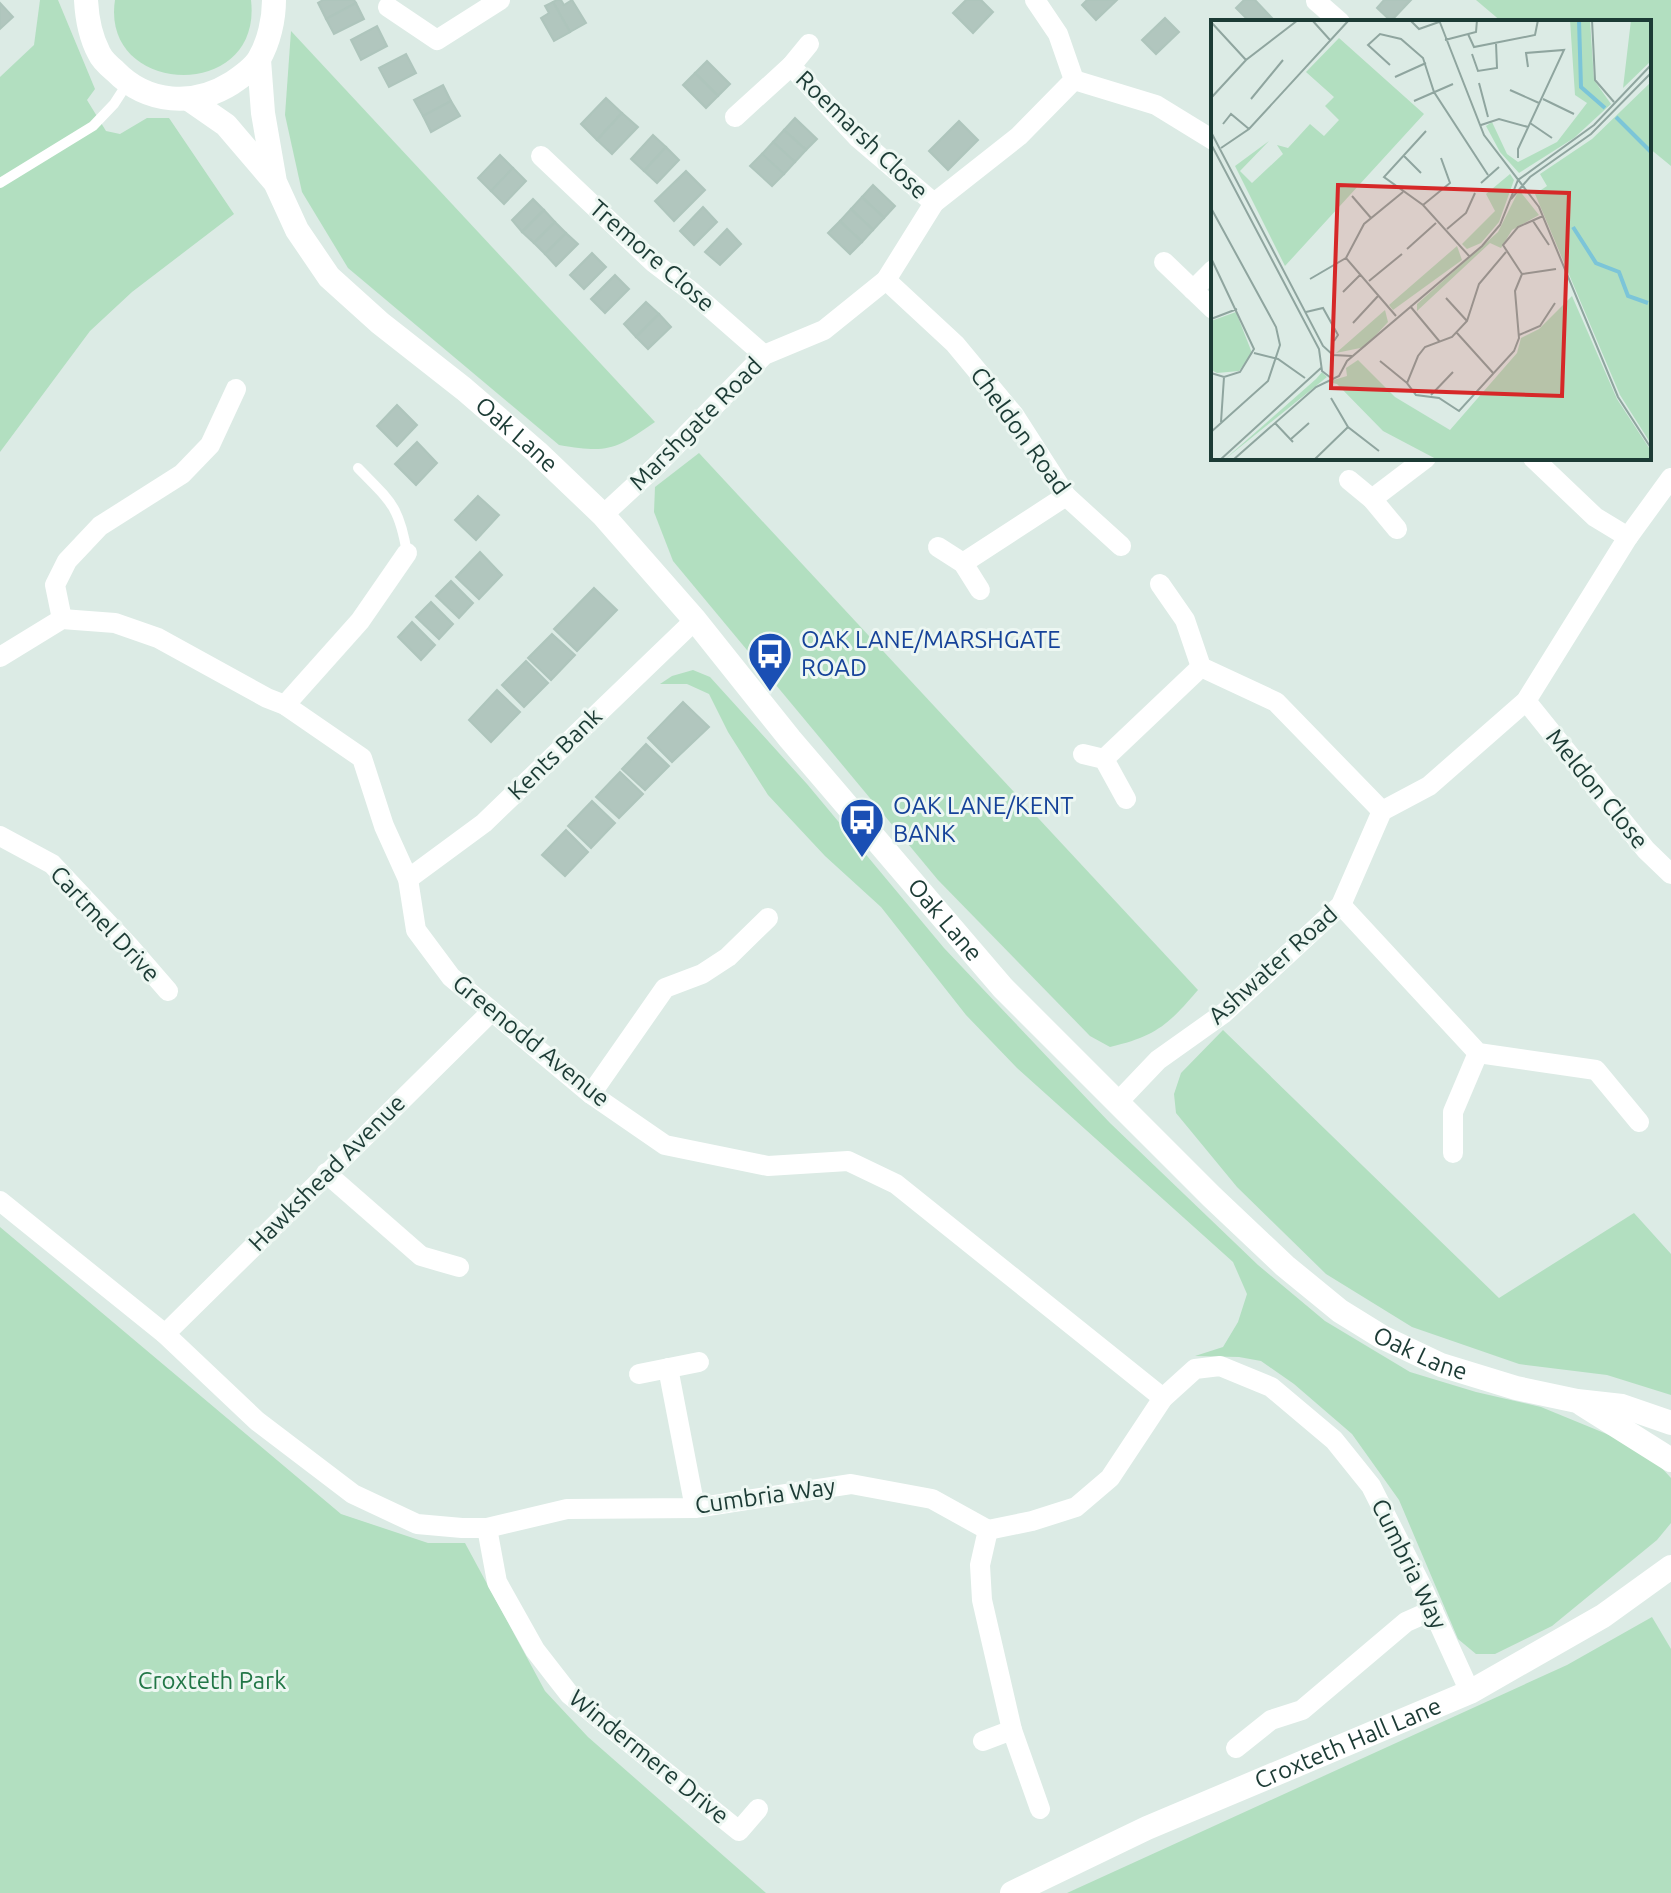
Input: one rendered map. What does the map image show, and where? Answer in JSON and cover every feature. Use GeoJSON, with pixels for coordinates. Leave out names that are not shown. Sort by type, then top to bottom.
{"type":"FeatureCollection","features":[{"type":"Feature","properties":{"kind":"street"},"geometry":{"type":"LineString","coordinates":[[86,0],[88,28],[100,56],[127,84],[158,98],[190,100],[216,93],[244,75],[259,60],[271,31],[275,1]]}},
{"type":"Feature","properties":{"kind":"street"},"geometry":{"type":"LineString","coordinates":[[388,7],[437,40],[500,0]]}},
{"type":"Feature","properties":{"kind":"street"},"geometry":{"type":"LineString","coordinates":[[1035,0],[1058,34],[1074,80],[1156,105],[1211,139]]}},
{"type":"Feature","properties":{"kind":"street"},"geometry":{"type":"LineString","coordinates":[[1316,1],[1334,20]]}},
{"type":"Feature","properties":{"kind":"street","name":"Roemarsh Close"},"geometry":{"type":"LineString","coordinates":[[735,117],[791,66],[809,44]]}},
{"type":"Feature","properties":{"kind":"street","name":"Oak Lane"},"geometry":{"type":"LineString","coordinates":[[259,60],[263,113],[275,182],[297,230],[329,277],[380,323],[496,416],[603,515],[695,620],[800,751],[1003,988],[1275,1256],[1340,1311],[1382,1337],[1441,1365],[1516,1388],[1577,1401],[1622,1406],[1671,1423]]}},
{"type":"Feature","properties":{"kind":"street","name":"Roemarsh Close"},"geometry":{"type":"LineString","coordinates":[[791,66],[858,138],[934,203]]}},
{"type":"Feature","properties":{"kind":"street","name":"Marshgate Road"},"geometry":{"type":"LineString","coordinates":[[603,515],[656,466],[764,355],[824,330],[886,280],[934,203],[1019,136],[1074,80]]}},
{"type":"Feature","properties":{"kind":"street","name":"Oak Lane"},"geometry":{"type":"LineString","coordinates":[[190,100],[226,125],[275,182]]}},
{"type":"Feature","properties":{"kind":"street","name":"Tremore Close"},"geometry":{"type":"LineString","coordinates":[[541,156],[653,262],[764,355]]}},
{"type":"Feature","properties":{"kind":"street"},"geometry":{"type":"LineString","coordinates":[[1164,262],[1211,307]]}},
{"type":"Feature","properties":{"kind":"street"},"geometry":{"type":"LineString","coordinates":[[1193,290],[1211,272]]}},
{"type":"Feature","properties":{"kind":"street","name":"Cheldon Road"},"geometry":{"type":"LineString","coordinates":[[886,280],[955,344],[1014,415],[1066,496],[1121,546]]}},
{"type":"Feature","properties":{"kind":"street"},"geometry":{"type":"LineString","coordinates":[[0,657],[62,619],[55,585],[67,561],[100,526],[182,474],[210,445],[236,389]]}},
{"type":"Feature","properties":{"kind":"street"},"geometry":{"type":"LineString","coordinates":[[1372,499],[1423,460]]}},
{"type":"Feature","properties":{"kind":"street"},"geometry":{"type":"LineString","coordinates":[[1535,460],[1595,517],[1628,537]]}},
{"type":"Feature","properties":{"kind":"street"},"geometry":{"type":"LineString","coordinates":[[1160,584],[1185,620],[1201,667],[1276,702],[1382,811],[1429,786],[1526,701],[1628,537],[1671,478]]}},
{"type":"Feature","properties":{"kind":"street"},"geometry":{"type":"LineString","coordinates":[[1349,480],[1372,499],[1397,529]]}},
{"type":"Feature","properties":{"kind":"street"},"geometry":{"type":"LineString","coordinates":[[963,563],[1066,496]]}},
{"type":"Feature","properties":{"kind":"street"},"geometry":{"type":"LineString","coordinates":[[938,547],[963,563],[980,590]]}},
{"type":"Feature","properties":{"kind":"street"},"geometry":{"type":"LineString","coordinates":[[285,705],[360,621],[407,553]]}},
{"type":"Feature","properties":{"kind":"street","name":"Greenodd Avenue"},"geometry":{"type":"LineString","coordinates":[[62,619],[115,623],[158,638],[285,705],[362,758],[384,826],[408,879],[416,930],[451,977],[591,1094],[665,1145],[768,1166],[848,1161],[896,1184],[1163,1398]]}},
{"type":"Feature","properties":{"kind":"street","name":"Kents Bank"},"geometry":{"type":"LineString","coordinates":[[408,879],[484,823],[695,620]]}},
{"type":"Feature","properties":{"kind":"street"},"geometry":{"type":"LineString","coordinates":[[1104,759],[1201,667]]}},
{"type":"Feature","properties":{"kind":"street","name":"Meldon Close"},"geometry":{"type":"LineString","coordinates":[[1526,701],[1646,850],[1671,874]]}},
{"type":"Feature","properties":{"kind":"street"},"geometry":{"type":"LineString","coordinates":[[1083,754],[1104,759],[1126,799]]}},
{"type":"Feature","properties":{"kind":"street","name":"Ashwater Road"},"geometry":{"type":"LineString","coordinates":[[1117,1103],[1158,1060],[1224,1013],[1341,905],[1382,811]]}},
{"type":"Feature","properties":{"kind":"street","name":"Cartmel Drive"},"geometry":{"type":"LineString","coordinates":[[0,836],[52,864],[168,991]]}},
{"type":"Feature","properties":{"kind":"street"},"geometry":{"type":"LineString","coordinates":[[1341,905],[1478,1053],[1596,1070],[1639,1122]]}},
{"type":"Feature","properties":{"kind":"street"},"geometry":{"type":"LineString","coordinates":[[591,1094],[665,988],[702,974],[728,957],[768,918]]}},
{"type":"Feature","properties":{"kind":"street","name":"Hawkshead Avenue"},"geometry":{"type":"LineString","coordinates":[[165,1334],[491,1012]]}},
{"type":"Feature","properties":{"kind":"street"},"geometry":{"type":"LineString","coordinates":[[1453,1153],[1453,1112],[1478,1053]]}},
{"type":"Feature","properties":{"kind":"street"},"geometry":{"type":"LineString","coordinates":[[326,1173],[421,1256],[459,1267]]}},
{"type":"Feature","properties":{"kind":"street","name":"Cumbria Way"},"geometry":{"type":"LineString","coordinates":[[0,1201],[165,1334],[257,1421],[353,1494],[417,1524],[487,1528],[567,1509],[695,1508],[851,1484],[932,1499],[988,1530],[1032,1521],[1076,1507],[1110,1478],[1163,1398],[1195,1369],[1220,1366],[1271,1387],[1334,1440],[1371,1486],[1470,1692]]}},
{"type":"Feature","properties":{"kind":"street"},"geometry":{"type":"LineString","coordinates":[[639,1374],[699,1362]]}},
{"type":"Feature","properties":{"kind":"street"},"geometry":{"type":"LineString","coordinates":[[668,1368],[695,1508]]}},
{"type":"Feature","properties":{"kind":"street","name":"Oak Lane"},"geometry":{"type":"LineString","coordinates":[[1577,1401],[1671,1460]]}},
{"type":"Feature","properties":{"kind":"street","name":"Windermere Drive"},"geometry":{"type":"LineString","coordinates":[[487,1528],[497,1582],[535,1650],[570,1695],[739,1831],[758,1809]]}},
{"type":"Feature","properties":{"kind":"street"},"geometry":{"type":"LineString","coordinates":[[988,1530],[980,1565],[982,1600],[1012,1730],[1040,1809]]}},
{"type":"Feature","properties":{"kind":"street","name":"Croxteth Hall Lane"},"geometry":{"type":"LineString","coordinates":[[1012,1893],[1147,1828],[1470,1692],[1603,1616],[1671,1567]]}},
{"type":"Feature","properties":{"kind":"street"},"geometry":{"type":"LineString","coordinates":[[1236,1748],[1271,1720],[1302,1710],[1406,1622],[1433,1610]]}},
{"type":"Feature","properties":{"kind":"street"},"geometry":{"type":"LineString","coordinates":[[983,1741],[1012,1730]]}},
{"type":"Feature","properties":{"kind":"lane"},"geometry":{"type":"LineString","coordinates":[[0,183],[93,126],[114,104],[127,84]]}},
{"type":"Feature","properties":{"kind":"lane"},"geometry":{"type":"LineString","coordinates":[[358,468],[395,507],[403,525],[407,553]]}},
{"type":"Feature","properties":{"kind":"green space"},"geometry":{"type":"Polygon","coordinates":[[[40,0],[58,0],[95,89],[87,100],[106,131],[120,134],[147,118],[169,118],[234,214],[132,292],[90,331],[0,452],[0,77],[34,45],[40,0]]]}},
{"type":"Feature","properties":{"kind":"green space"},"geometry":{"type":"Polygon","coordinates":[[[115,0],[251,0],[248,34],[233,57],[209,71],[182,75],[155,70],[132,55],[117,32],[115,0]]]}},
{"type":"Feature","properties":{"kind":"green space"},"geometry":{"type":"Polygon","coordinates":[[[1476,0],[1671,0],[1671,166],[1651,150],[1651,20],[1500,20],[1476,0]]]}},
{"type":"Feature","properties":{"kind":"green space"},"geometry":{"type":"Polygon","coordinates":[[[291,31],[655,422],[610,447],[588,449],[559,445],[348,268],[302,192],[285,115],[291,31]]]}},
{"type":"Feature","properties":{"kind":"green space"},"geometry":{"type":"Polygon","coordinates":[[[699,453],[1198,990],[1169,1021],[1139,1038],[1110,1047],[1090,1036],[938,880],[673,561],[654,512],[655,487],[699,453]]]}},
{"type":"Feature","properties":{"kind":"green space"},"geometry":{"type":"Polygon","coordinates":[[[693,670],[710,677],[807,784],[944,948],[1110,1123],[1258,1265],[1325,1321],[1410,1372],[1541,1407],[1614,1437],[1659,1465],[1671,1478],[1671,1523],[1657,1540],[1552,1626],[1495,1654],[1476,1654],[1458,1639],[1399,1500],[1352,1434],[1294,1384],[1261,1361],[1195,1356],[1223,1347],[1238,1322],[1247,1294],[1233,1262],[1017,1068],[966,1015],[881,907],[825,856],[768,795],[728,732],[709,694],[687,684],[660,684],[672,676],[693,670]]]}},
{"type":"Feature","properties":{"kind":"green space"},"geometry":{"type":"Polygon","coordinates":[[[1223,1030],[1499,1298],[1634,1213],[1671,1254],[1671,1395],[1607,1375],[1519,1364],[1412,1327],[1326,1274],[1237,1187],[1176,1113],[1174,1094],[1181,1073],[1223,1030]]]}},
{"type":"Feature","properties":{"kind":"green space","name":"Croxteth Park"},"geometry":{"type":"Polygon","coordinates":[[[0,1227],[341,1514],[428,1543],[465,1543],[545,1691],[588,1737],[766,1893],[0,1893],[0,1227]]]}},
{"type":"Feature","properties":{"kind":"green space"},"geometry":{"type":"Polygon","coordinates":[[[1652,1617],[1671,1649],[1671,1893],[1067,1893],[1567,1665],[1652,1617]]]}},
{"type":"Feature","properties":{"kind":"building"},"geometry":{"type":"Polygon","coordinates":[[[323,0],[354,0],[356,3],[326,19],[318,3],[323,0]]]}},
{"type":"Feature","properties":{"kind":"building"},"geometry":{"type":"Polygon","coordinates":[[[557,0],[564,5],[572,0],[586,23],[570,32],[553,2],[557,0]]]}},
{"type":"Feature","properties":{"kind":"building"},"geometry":{"type":"Polygon","coordinates":[[[966,0],[981,0],[993,12],[973,33],[953,13],[966,0]]]}},
{"type":"Feature","properties":{"kind":"building"},"geometry":{"type":"Polygon","coordinates":[[[1087,0],[1117,0],[1096,20],[1082,5],[1087,0]]]}},
{"type":"Feature","properties":{"kind":"building"},"geometry":{"type":"Polygon","coordinates":[[[1244,0],[1255,0],[1272,18],[1248,20],[1236,8],[1244,0]]]}},
{"type":"Feature","properties":{"kind":"building"},"geometry":{"type":"Polygon","coordinates":[[[1384,0],[1411,0],[1392,20],[1377,8],[1384,0]]]}},
{"type":"Feature","properties":{"kind":"building"},"geometry":{"type":"Polygon","coordinates":[[[553,2],[570,32],[554,41],[541,18],[549,13],[545,6],[553,2]]]}},
{"type":"Feature","properties":{"kind":"building"},"geometry":{"type":"Polygon","coordinates":[[[0,3],[13,17],[0,29],[0,3]]]}},
{"type":"Feature","properties":{"kind":"building"},"geometry":{"type":"Polygon","coordinates":[[[356,3],[364,19],[334,34],[326,19],[356,3]]]}},
{"type":"Feature","properties":{"kind":"building"},"geometry":{"type":"Polygon","coordinates":[[[1165,18],[1179,32],[1156,54],[1142,40],[1165,18]]]}},
{"type":"Feature","properties":{"kind":"building"},"geometry":{"type":"Polygon","coordinates":[[[377,26],[387,46],[361,60],[351,40],[377,26]]]}},
{"type":"Feature","properties":{"kind":"building"},"geometry":{"type":"Polygon","coordinates":[[[406,54],[416,73],[389,87],[379,68],[406,54]]]}},
{"type":"Feature","properties":{"kind":"building"},"geometry":{"type":"Polygon","coordinates":[[[707,61],[730,84],[718,96],[695,73],[707,61]]]}},
{"type":"Feature","properties":{"kind":"building"},"geometry":{"type":"Polygon","coordinates":[[[695,73],[718,96],[706,108],[683,85],[695,73]]]}},
{"type":"Feature","properties":{"kind":"building"},"geometry":{"type":"Polygon","coordinates":[[[443,85],[451,101],[423,116],[414,100],[443,85]]]}},
{"type":"Feature","properties":{"kind":"building"},"geometry":{"type":"Polygon","coordinates":[[[606,98],[622,113],[597,140],[581,124],[606,98]]]}},
{"type":"Feature","properties":{"kind":"building"},"geometry":{"type":"Polygon","coordinates":[[[451,101],[460,116],[431,132],[423,116],[451,101]]]}},
{"type":"Feature","properties":{"kind":"building"},"geometry":{"type":"Polygon","coordinates":[[[622,113],[638,127],[612,154],[597,140],[622,113]]]}},
{"type":"Feature","properties":{"kind":"building"},"geometry":{"type":"Polygon","coordinates":[[[795,118],[817,139],[806,150],[784,130],[795,118]]]}},
{"type":"Feature","properties":{"kind":"building"},"geometry":{"type":"Polygon","coordinates":[[[959,121],[978,140],[948,170],[929,151],[959,121]]]}},
{"type":"Feature","properties":{"kind":"building"},"geometry":{"type":"Polygon","coordinates":[[[784,130],[806,150],[795,162],[773,142],[784,130]]]}},
{"type":"Feature","properties":{"kind":"building"},"geometry":{"type":"Polygon","coordinates":[[[653,135],[666,147],[644,171],[631,159],[653,135]]]}},
{"type":"Feature","properties":{"kind":"building"},"geometry":{"type":"Polygon","coordinates":[[[773,142],[795,162],[784,174],[762,154],[773,142]]]}},
{"type":"Feature","properties":{"kind":"building"},"geometry":{"type":"Polygon","coordinates":[[[666,147],[679,160],[657,183],[644,171],[666,147]]]}},
{"type":"Feature","properties":{"kind":"building"},"geometry":{"type":"Polygon","coordinates":[[[762,154],[784,174],[772,186],[750,166],[762,154]]]}},
{"type":"Feature","properties":{"kind":"building"},"geometry":{"type":"Polygon","coordinates":[[[500,155],[513,168],[491,191],[478,178],[500,155]]]}},
{"type":"Feature","properties":{"kind":"building"},"geometry":{"type":"Polygon","coordinates":[[[513,168],[526,181],[504,204],[491,191],[513,168]]]}},
{"type":"Feature","properties":{"kind":"building"},"geometry":{"type":"Polygon","coordinates":[[[686,171],[705,190],[674,221],[655,201],[686,171]]]}},
{"type":"Feature","properties":{"kind":"building"},"geometry":{"type":"Polygon","coordinates":[[[873,185],[895,206],[884,218],[862,197],[873,185]]]}},
{"type":"Feature","properties":{"kind":"building"},"geometry":{"type":"Polygon","coordinates":[[[862,197],[884,218],[873,230],[851,209],[862,197]]]}},
{"type":"Feature","properties":{"kind":"building"},"geometry":{"type":"Polygon","coordinates":[[[533,199],[544,210],[522,232],[512,220],[533,199]]]}},
{"type":"Feature","properties":{"kind":"building"},"geometry":{"type":"Polygon","coordinates":[[[703,207],[717,222],[694,245],[680,231],[703,207]]]}},
{"type":"Feature","properties":{"kind":"building"},"geometry":{"type":"Polygon","coordinates":[[[851,209],[873,230],[862,242],[840,221],[851,209]]]}},
{"type":"Feature","properties":{"kind":"building"},"geometry":{"type":"Polygon","coordinates":[[[544,210],[555,222],[534,243],[522,232],[544,210]]]}},
{"type":"Feature","properties":{"kind":"building"},"geometry":{"type":"Polygon","coordinates":[[[840,221],[862,242],[850,254],[828,233],[840,221]]]}},
{"type":"Feature","properties":{"kind":"building"},"geometry":{"type":"Polygon","coordinates":[[[555,222],[566,233],[545,254],[534,243],[555,222]]]}},
{"type":"Feature","properties":{"kind":"building"},"geometry":{"type":"Polygon","coordinates":[[[727,229],[741,244],[720,265],[705,252],[727,229]]]}},
{"type":"Feature","properties":{"kind":"building"},"geometry":{"type":"Polygon","coordinates":[[[566,233],[578,244],[556,266],[545,254],[566,233]]]}},
{"type":"Feature","properties":{"kind":"building"},"geometry":{"type":"Polygon","coordinates":[[[592,253],[606,267],[584,289],[570,275],[592,253]]]}},
{"type":"Feature","properties":{"kind":"building"},"geometry":{"type":"Polygon","coordinates":[[[615,275],[629,289],[605,313],[591,299],[615,275]]]}},
{"type":"Feature","properties":{"kind":"building"},"geometry":{"type":"Polygon","coordinates":[[[646,302],[659,314],[636,337],[624,324],[646,302]]]}},
{"type":"Feature","properties":{"kind":"building"},"geometry":{"type":"Polygon","coordinates":[[[659,314],[671,327],[648,349],[636,337],[659,314]]]}},
{"type":"Feature","properties":{"kind":"building"},"geometry":{"type":"Polygon","coordinates":[[[397,405],[417,425],[397,446],[377,426],[397,405]]]}},
{"type":"Feature","properties":{"kind":"building"},"geometry":{"type":"Polygon","coordinates":[[[417,442],[437,463],[416,485],[395,464],[417,442]]]}},
{"type":"Feature","properties":{"kind":"building"},"geometry":{"type":"Polygon","coordinates":[[[478,496],[499,515],[476,540],[455,520],[478,496]]]}},
{"type":"Feature","properties":{"kind":"building"},"geometry":{"type":"Polygon","coordinates":[[[480,552],[502,575],[479,599],[456,577],[480,552]]]}},
{"type":"Feature","properties":{"kind":"building"},"geometry":{"type":"Polygon","coordinates":[[[451,581],[473,603],[459,618],[436,596],[451,581]]]}},
{"type":"Feature","properties":{"kind":"building"},"geometry":{"type":"Polygon","coordinates":[[[594,588],[617,610],[577,651],[554,629],[594,588]]]}},
{"type":"Feature","properties":{"kind":"building"},"geometry":{"type":"Polygon","coordinates":[[[431,602],[453,624],[439,639],[416,617],[431,602]]]}},
{"type":"Feature","properties":{"kind":"building"},"geometry":{"type":"Polygon","coordinates":[[[412,622],[435,645],[421,660],[398,637],[412,622]]]}},
{"type":"Feature","properties":{"kind":"building"},"geometry":{"type":"Polygon","coordinates":[[[552,634],[575,655],[551,680],[528,658],[552,634]]]}},
{"type":"Feature","properties":{"kind":"building"},"geometry":{"type":"Polygon","coordinates":[[[526,661],[548,683],[524,707],[502,685],[526,661]]]}},
{"type":"Feature","properties":{"kind":"building"},"geometry":{"type":"Polygon","coordinates":[[[497,690],[520,712],[491,742],[469,720],[497,690]]]}},
{"type":"Feature","properties":{"kind":"building"},"geometry":{"type":"Polygon","coordinates":[[[683,702],[709,727],[672,762],[648,738],[683,702]]]}},
{"type":"Feature","properties":{"kind":"building"},"geometry":{"type":"Polygon","coordinates":[[[646,744],[669,766],[645,790],[622,769],[646,744]]]}},
{"type":"Feature","properties":{"kind":"building"},"geometry":{"type":"Polygon","coordinates":[[[620,772],[643,794],[619,818],[596,797],[620,772]]]}},
{"type":"Feature","properties":{"kind":"building"},"geometry":{"type":"Polygon","coordinates":[[[592,801],[615,823],[591,848],[568,826],[592,801]]]}},
{"type":"Feature","properties":{"kind":"building"},"geometry":{"type":"Polygon","coordinates":[[[566,830],[588,852],[565,876],[542,855],[566,830]]]}},
{"type":"Feature","properties":{"kind":"place","name":"OAK LANE/MARSHGATE ROAD"},"geometry":{"type":"Point","coordinates":[770,693]}},
{"type":"Feature","properties":{"kind":"place","name":"OAK LANE/KENT BANK"},"geometry":{"type":"Point","coordinates":[862,859]}}]}
